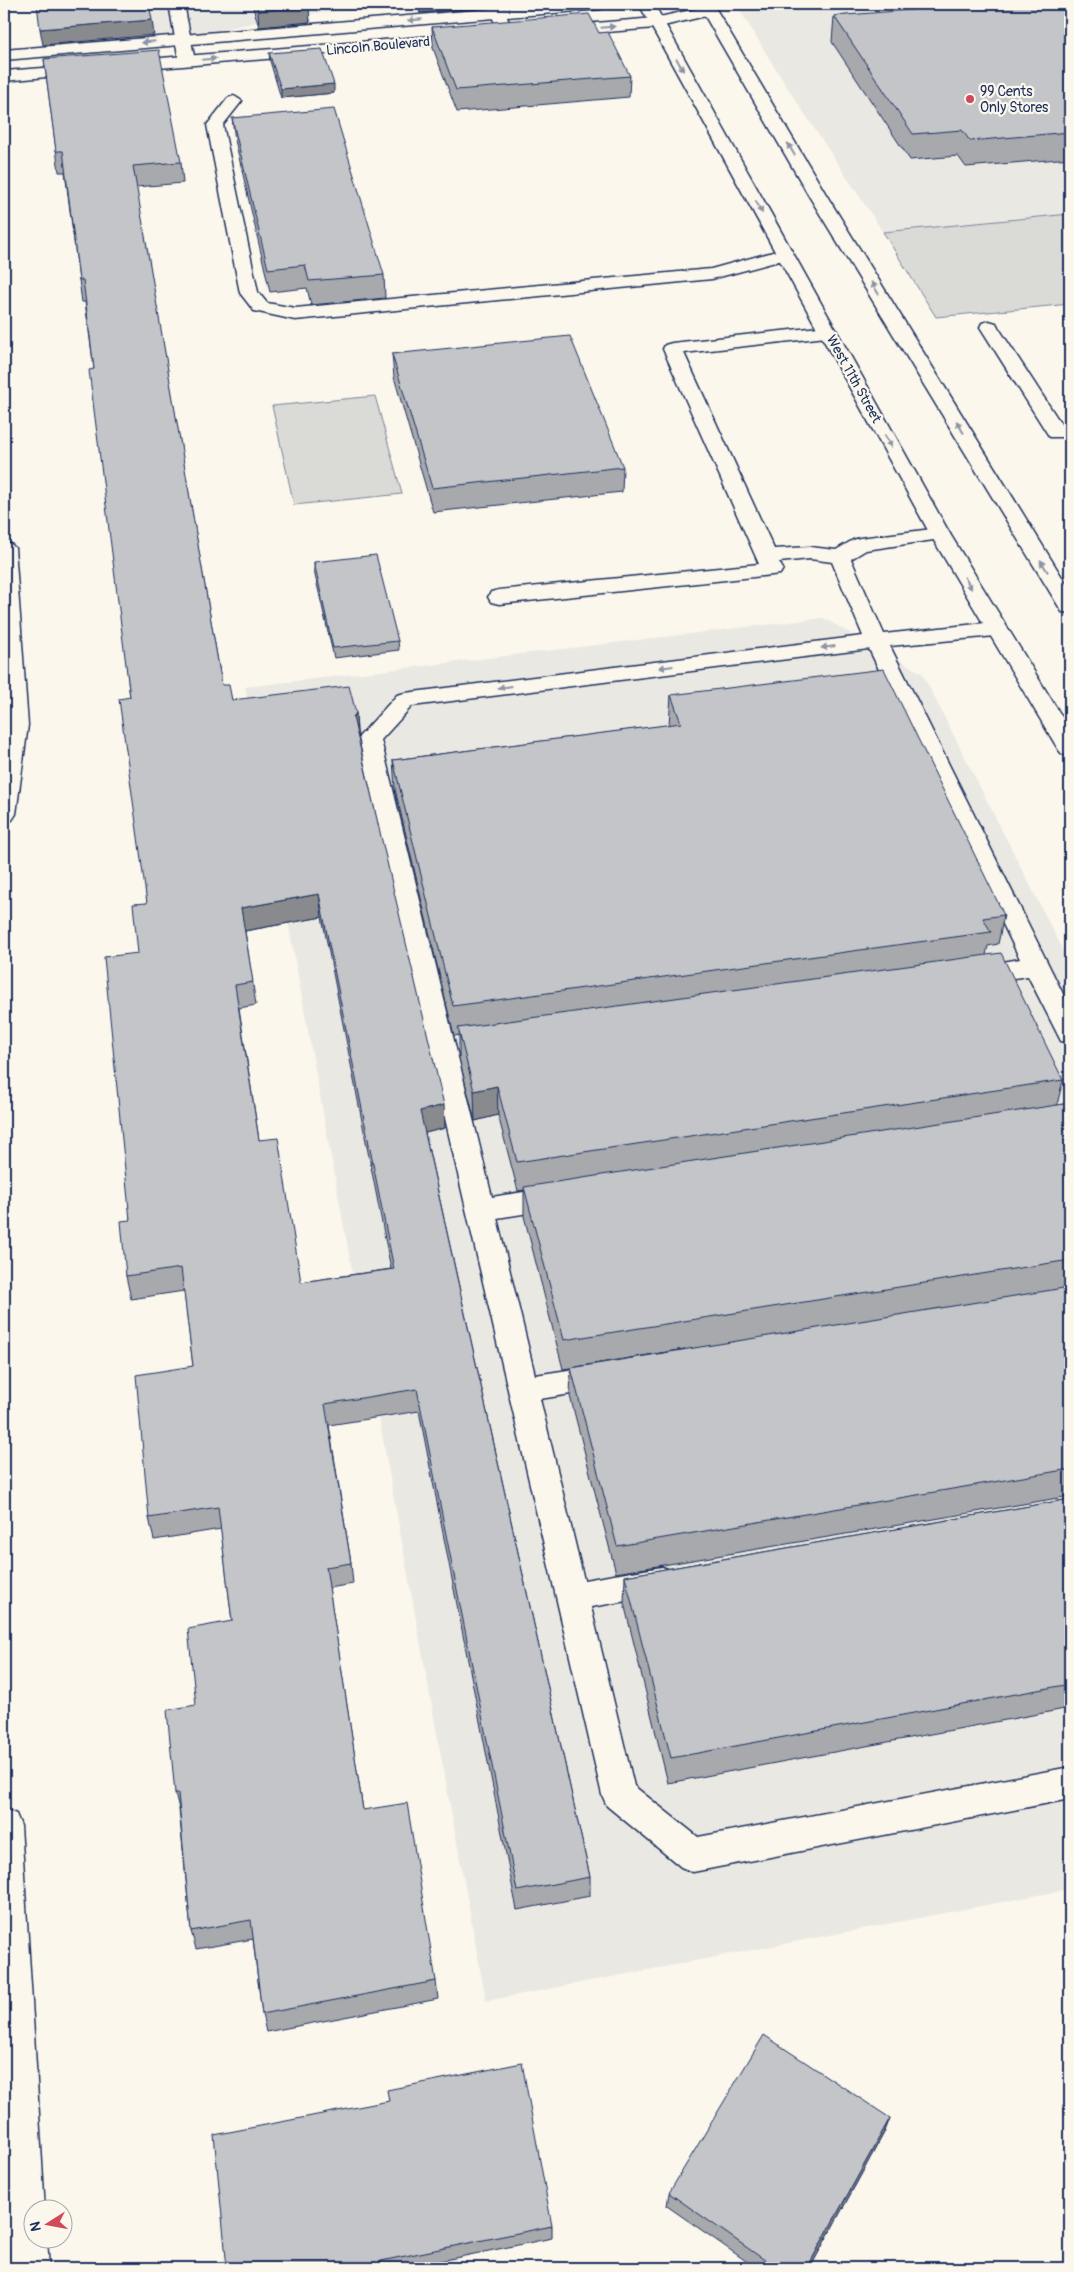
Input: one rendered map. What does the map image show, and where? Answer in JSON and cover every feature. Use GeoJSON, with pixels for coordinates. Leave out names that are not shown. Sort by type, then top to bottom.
{"type":"FeatureCollection","features":[{"type":"Feature","properties":{"kind":"main road"},"geometry":{"type":"LineString","coordinates":[[176,4],[187,61]]}},
{"type":"Feature","properties":{"kind":"main road","name":"Lincoln Boulevard"},"geometry":{"type":"LineString","coordinates":[[4,55],[496,8],[601,4]]}},
{"type":"Feature","properties":{"kind":"main road","name":"West 11th Street"},"geometry":{"type":"LineString","coordinates":[[646,4],[940,534],[995,629],[1070,749]]}},
{"type":"Feature","properties":{"kind":"main road"},"geometry":{"type":"LineString","coordinates":[[667,4],[707,7]]}},
{"type":"Feature","properties":{"kind":"main road"},"geometry":{"type":"LineString","coordinates":[[546,32],[655,23],[707,7]]}},
{"type":"Feature","properties":{"kind":"main road"},"geometry":{"type":"LineString","coordinates":[[707,7],[818,196],[1070,607]]}},
{"type":"Feature","properties":{"kind":"main road"},"geometry":{"type":"LineString","coordinates":[[496,8],[507,35]]}},
{"type":"Feature","properties":{"kind":"main road","name":"Lincoln Boulevard"},"geometry":{"type":"LineString","coordinates":[[4,76],[526,34]]}},
{"type":"Feature","properties":{"kind":"main road"},"geometry":{"type":"LineString","coordinates":[[234,101],[215,125],[250,293],[261,307],[295,314],[712,274],[784,254]]}},
{"type":"Feature","properties":{"kind":"main road"},"geometry":{"type":"LineString","coordinates":[[989,327],[1057,433]]}},
{"type":"Feature","properties":{"kind":"main road"},"geometry":{"type":"LineString","coordinates":[[499,597],[772,569],[672,349],[828,332]]}},
{"type":"Feature","properties":{"kind":"main road"},"geometry":{"type":"LineString","coordinates":[[767,556],[810,553],[840,557],[860,544],[940,534]]}},
{"type":"Feature","properties":{"kind":"main road"},"geometry":{"type":"LineString","coordinates":[[4,548],[16,725],[4,814]]}},
{"type":"Feature","properties":{"kind":"main road"},"geometry":{"type":"LineString","coordinates":[[840,557],[876,641],[1070,1034]]}},
{"type":"Feature","properties":{"kind":"main road"},"geometry":{"type":"LineString","coordinates":[[995,629],[876,641],[405,700],[369,739],[452,1048],[480,1210],[619,1795],[693,1854],[1070,1783]]}},
{"type":"Feature","properties":{"kind":"main road"},"geometry":{"type":"LineString","coordinates":[[949,978],[1036,966]]}},
{"type":"Feature","properties":{"kind":"main road"},"geometry":{"type":"LineString","coordinates":[[480,1210],[588,1193]]}},
{"type":"Feature","properties":{"kind":"main road"},"geometry":{"type":"LineString","coordinates":[[523,1389],[631,1372]]}},
{"type":"Feature","properties":{"kind":"main road"},"geometry":{"type":"LineString","coordinates":[[573,1596],[690,1576]]}},
{"type":"Feature","properties":{"kind":"main road"},"geometry":{"type":"LineString","coordinates":[[4,1826],[29,2268]]}},
{"type":"Feature","properties":{"kind":"shaded area"},"geometry":{"type":"Polygon","coordinates":[[[121,4],[451,4],[288,15],[128,50],[121,4]]]}},
{"type":"Feature","properties":{"kind":"shaded area"},"geometry":{"type":"Polygon","coordinates":[[[736,4],[1070,4],[1070,214],[883,232],[785,84],[736,4]]]}},
{"type":"Feature","properties":{"kind":"shaded area"},"geometry":{"type":"Polygon","coordinates":[[[1070,214],[1070,304],[936,317],[883,232],[1070,214]]]}},
{"type":"Feature","properties":{"kind":"shaded area"},"geometry":{"type":"Polygon","coordinates":[[[375,396],[402,494],[294,505],[272,406],[375,396]]]}},
{"type":"Feature","properties":{"kind":"shaded area"},"geometry":{"type":"Polygon","coordinates":[[[823,618],[922,673],[1070,964],[1070,1889],[486,2001],[245,687],[823,618]]]}},
{"type":"Feature","properties":{"kind":"building"},"geometry":{"type":"Polygon","coordinates":[[[37,4],[149,4],[152,20],[40,29],[37,4]]]}},
{"type":"Feature","properties":{"kind":"building"},"geometry":{"type":"Polygon","coordinates":[[[256,4],[308,4],[309,7],[258,11],[256,4]]]}},
{"type":"Feature","properties":{"kind":"building","name":"99 Cents Only Stores"},"geometry":{"type":"Polygon","coordinates":[[[985,4],[1070,4],[1070,132],[970,141],[962,130],[913,134],[834,16],[985,4]]]}},
{"type":"Feature","properties":{"kind":"building"},"geometry":{"type":"Polygon","coordinates":[[[589,14],[599,33],[608,32],[630,76],[456,90],[432,27],[589,14]]]}},
{"type":"Feature","properties":{"kind":"building"},"geometry":{"type":"Polygon","coordinates":[[[322,49],[334,84],[281,89],[269,53],[322,49]]]}},
{"type":"Feature","properties":{"kind":"building"},"geometry":{"type":"Polygon","coordinates":[[[159,50],[181,162],[133,166],[222,685],[229,685],[232,700],[349,686],[356,713],[353,717],[444,1105],[420,1111],[590,1877],[517,1891],[417,1389],[325,1404],[351,1563],[326,1567],[363,1810],[407,1803],[436,1981],[262,2014],[251,1920],[191,1931],[178,1793],[175,1793],[167,1710],[196,1705],[188,1629],[232,1621],[218,1507],[149,1518],[136,1375],[193,1366],[181,1268],[126,1276],[121,1221],[130,1220],[104,957],[138,953],[133,904],[147,903],[119,699],[130,697],[89,370],[94,369],[83,280],[79,280],[63,151],[56,151],[44,59],[159,50]],[[319,894],[241,908],[253,982],[235,985],[259,1140],[278,1138],[301,1282],[394,1269],[319,894]]]}},
{"type":"Feature","properties":{"kind":"building"},"geometry":{"type":"Polygon","coordinates":[[[334,109],[384,275],[309,281],[305,265],[268,269],[232,118],[334,109]]]}},
{"type":"Feature","properties":{"kind":"building"},"geometry":{"type":"Polygon","coordinates":[[[570,336],[623,467],[432,488],[392,354],[570,336]]]}},
{"type":"Feature","properties":{"kind":"building"},"geometry":{"type":"Polygon","coordinates":[[[376,555],[398,641],[333,648],[314,562],[376,555]]]}},
{"type":"Feature","properties":{"kind":"building"},"geometry":{"type":"Polygon","coordinates":[[[884,669],[1004,915],[983,918],[991,932],[453,1006],[393,760],[681,723],[671,695],[884,669]]]}},
{"type":"Feature","properties":{"kind":"building"},"geometry":{"type":"Polygon","coordinates":[[[1001,953],[1063,1080],[517,1162],[497,1086],[474,1091],[458,1028],[1001,953]]]}},
{"type":"Feature","properties":{"kind":"building"},"geometry":{"type":"Polygon","coordinates":[[[1070,1103],[1070,1260],[564,1340],[524,1187],[1070,1103]]]}},
{"type":"Feature","properties":{"kind":"building"},"geometry":{"type":"Polygon","coordinates":[[[1070,1287],[1070,1469],[617,1546],[571,1368],[1070,1287]]]}},
{"type":"Feature","properties":{"kind":"building"},"geometry":{"type":"Polygon","coordinates":[[[1070,1499],[1070,1684],[671,1758],[625,1576],[1070,1499]]]}},
{"type":"Feature","properties":{"kind":"building"},"geometry":{"type":"Polygon","coordinates":[[[764,2035],[890,2118],[807,2268],[776,2268],[669,2193],[764,2035]]]}},
{"type":"Feature","properties":{"kind":"building"},"geometry":{"type":"Polygon","coordinates":[[[522,2063],[552,2226],[381,2261],[382,2268],[227,2268],[214,2135],[389,2101],[387,2090],[522,2063]]]}},
{"type":"Feature","properties":{"kind":"place","name":"99 Cents Only Stores"},"geometry":{"type":"Point","coordinates":[970,99]}}]}
